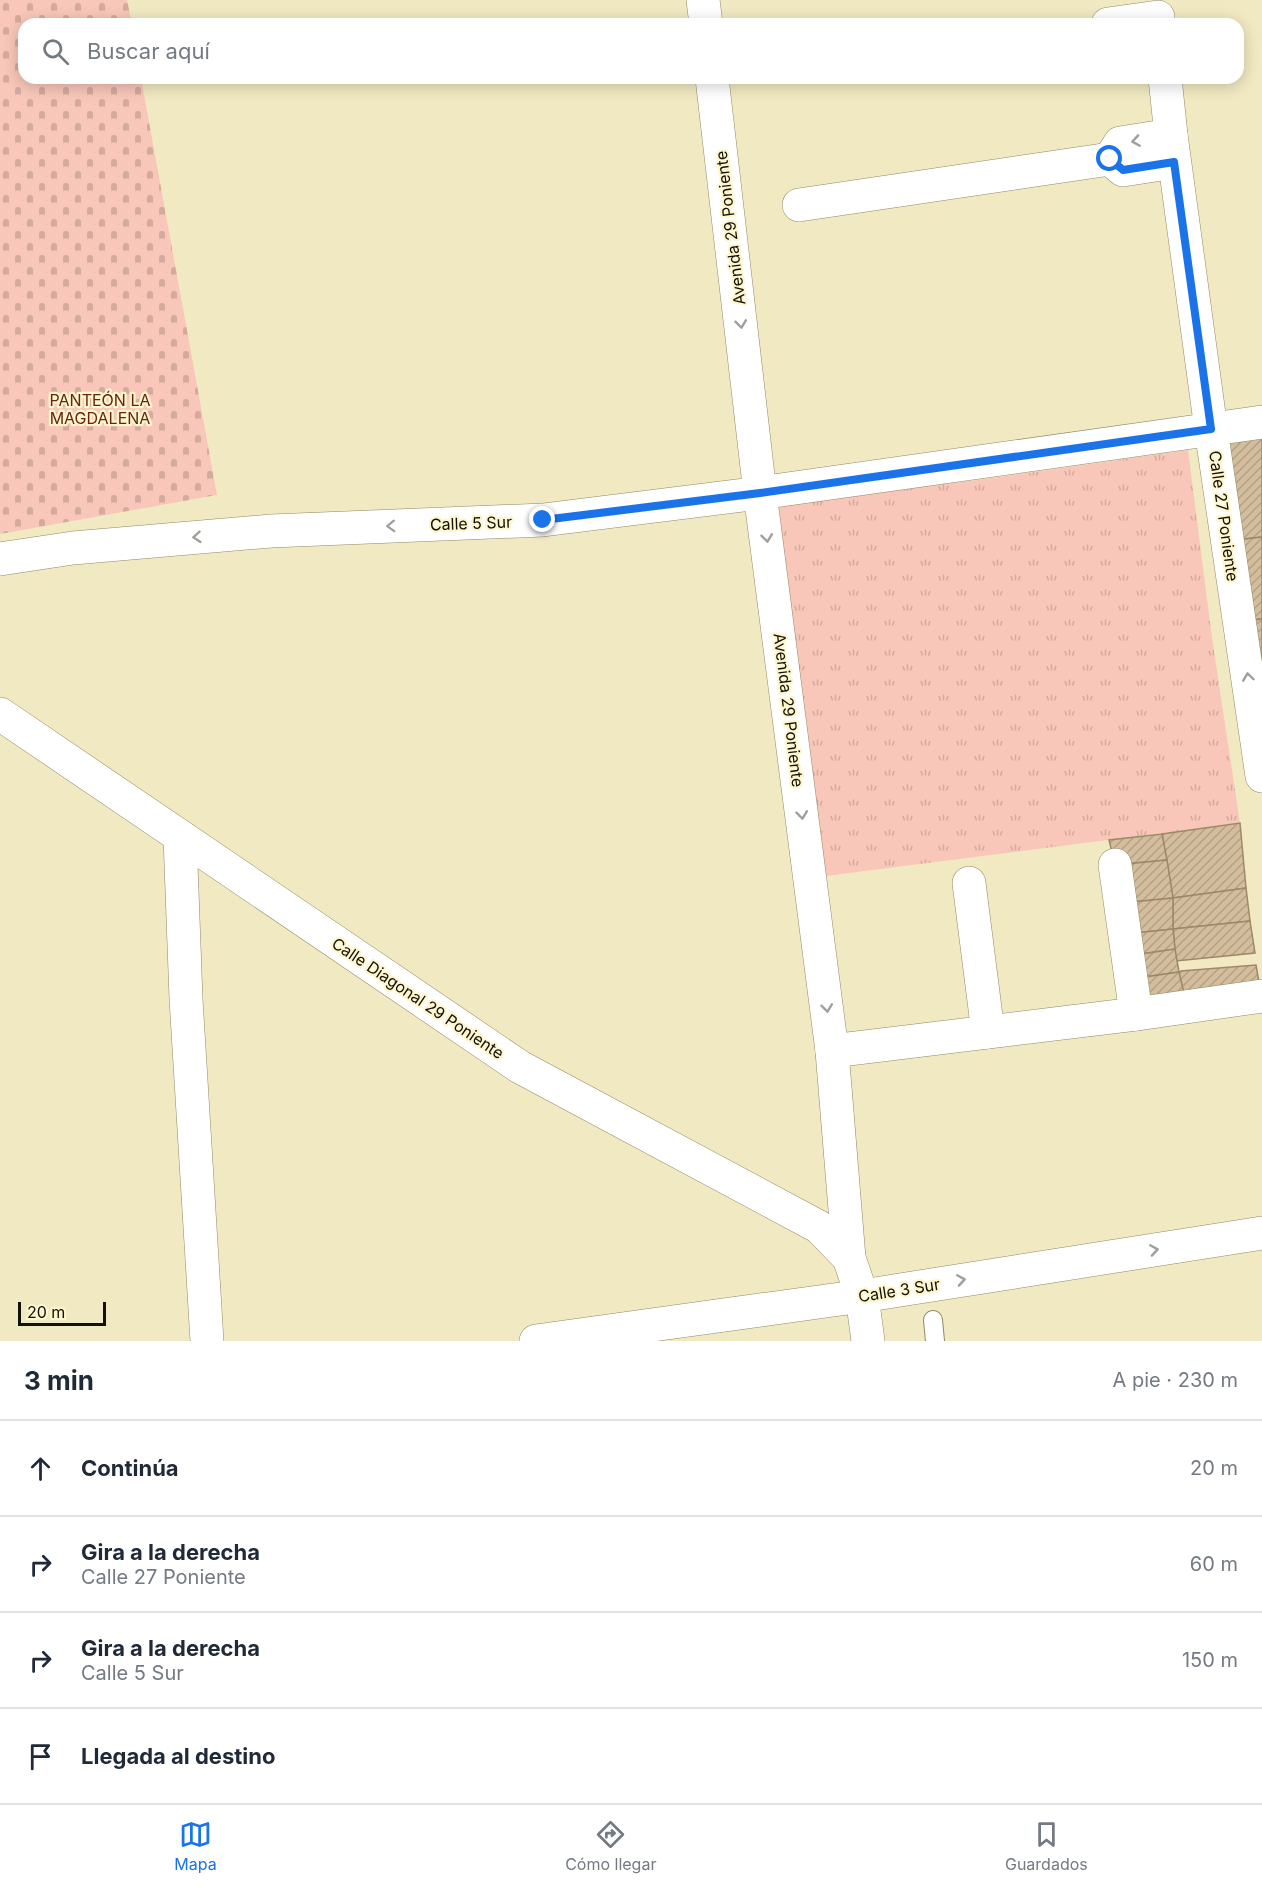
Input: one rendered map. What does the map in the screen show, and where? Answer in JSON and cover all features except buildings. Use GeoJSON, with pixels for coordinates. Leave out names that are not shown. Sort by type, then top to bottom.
{"type":"FeatureCollection","features":[{"type":"Feature","properties":{"kind":"street"},"geometry":{"type":"LineString","coordinates":[[703,0],[705,18]]}},
{"type":"Feature","properties":{"kind":"street"},"geometry":{"type":"LineString","coordinates":[[1138,18],[1158,14]]}},
{"type":"Feature","properties":{"kind":"street","name":"Avenida 29 Poniente"},"geometry":{"type":"LineString","coordinates":[[713,84],[760,493],[832,1051],[849,1258],[862,1296],[868,1341]]}},
{"type":"Feature","properties":{"kind":"street","name":"Calle 27 Poniente"},"geometry":{"type":"LineString","coordinates":[[1166,84],[1172,148],[1211,429],[1262,776]]}},
{"type":"Feature","properties":{"kind":"street"},"geometry":{"type":"LineString","coordinates":[[799,205],[1110,159],[1120,143],[1172,148]]}},
{"type":"Feature","properties":{"kind":"street","name":"Calle 5 Sur"},"geometry":{"type":"LineString","coordinates":[[0,559],[73,548],[271,531],[543,520],[760,493],[1262,422]]}},
{"type":"Feature","properties":{"kind":"street","name":"Calle Diagonal 29 Poniente"},"geometry":{"type":"LineString","coordinates":[[0,714],[520,1067],[819,1227],[849,1258]]}},
{"type":"Feature","properties":{"kind":"street"},"geometry":{"type":"LineString","coordinates":[[180,837],[186,999],[207,1341]]}},
{"type":"Feature","properties":{"kind":"street"},"geometry":{"type":"LineString","coordinates":[[1115,866],[1136,1014]]}},
{"type":"Feature","properties":{"kind":"street"},"geometry":{"type":"LineString","coordinates":[[969,883],[988,1032]]}},
{"type":"Feature","properties":{"kind":"street"},"geometry":{"type":"LineString","coordinates":[[832,1051],[1136,1014],[1262,996]]}},
{"type":"Feature","properties":{"kind":"street","name":"Calle 3 Sur"},"geometry":{"type":"LineString","coordinates":[[536,1341],[862,1296],[1262,1233]]}},
{"type":"Feature","properties":{"kind":"lane"},"geometry":{"type":"LineString","coordinates":[[933,1320],[935,1341]]}},
{"type":"Feature","properties":{"kind":"green space","name":"PANTEÓN LA MAGDALENA"},"geometry":{"type":"Polygon","coordinates":[[[0,0],[127,0],[131,18],[18,18],[18,84],[142,84],[217,495],[0,534],[0,0]]]}},
{"type":"Feature","properties":{"kind":"green space"},"geometry":{"type":"Polygon","coordinates":[[[1188,450],[1212,638],[1240,823],[810,878],[762,505],[970,481],[1188,450]]]}},
{"type":"Feature","properties":{"kind":"route"},"geometry":{"type":"LineString","coordinates":[[543,520],[760,493],[1211,429],[1174,162],[1123,170],[1110,159]]}}]}
